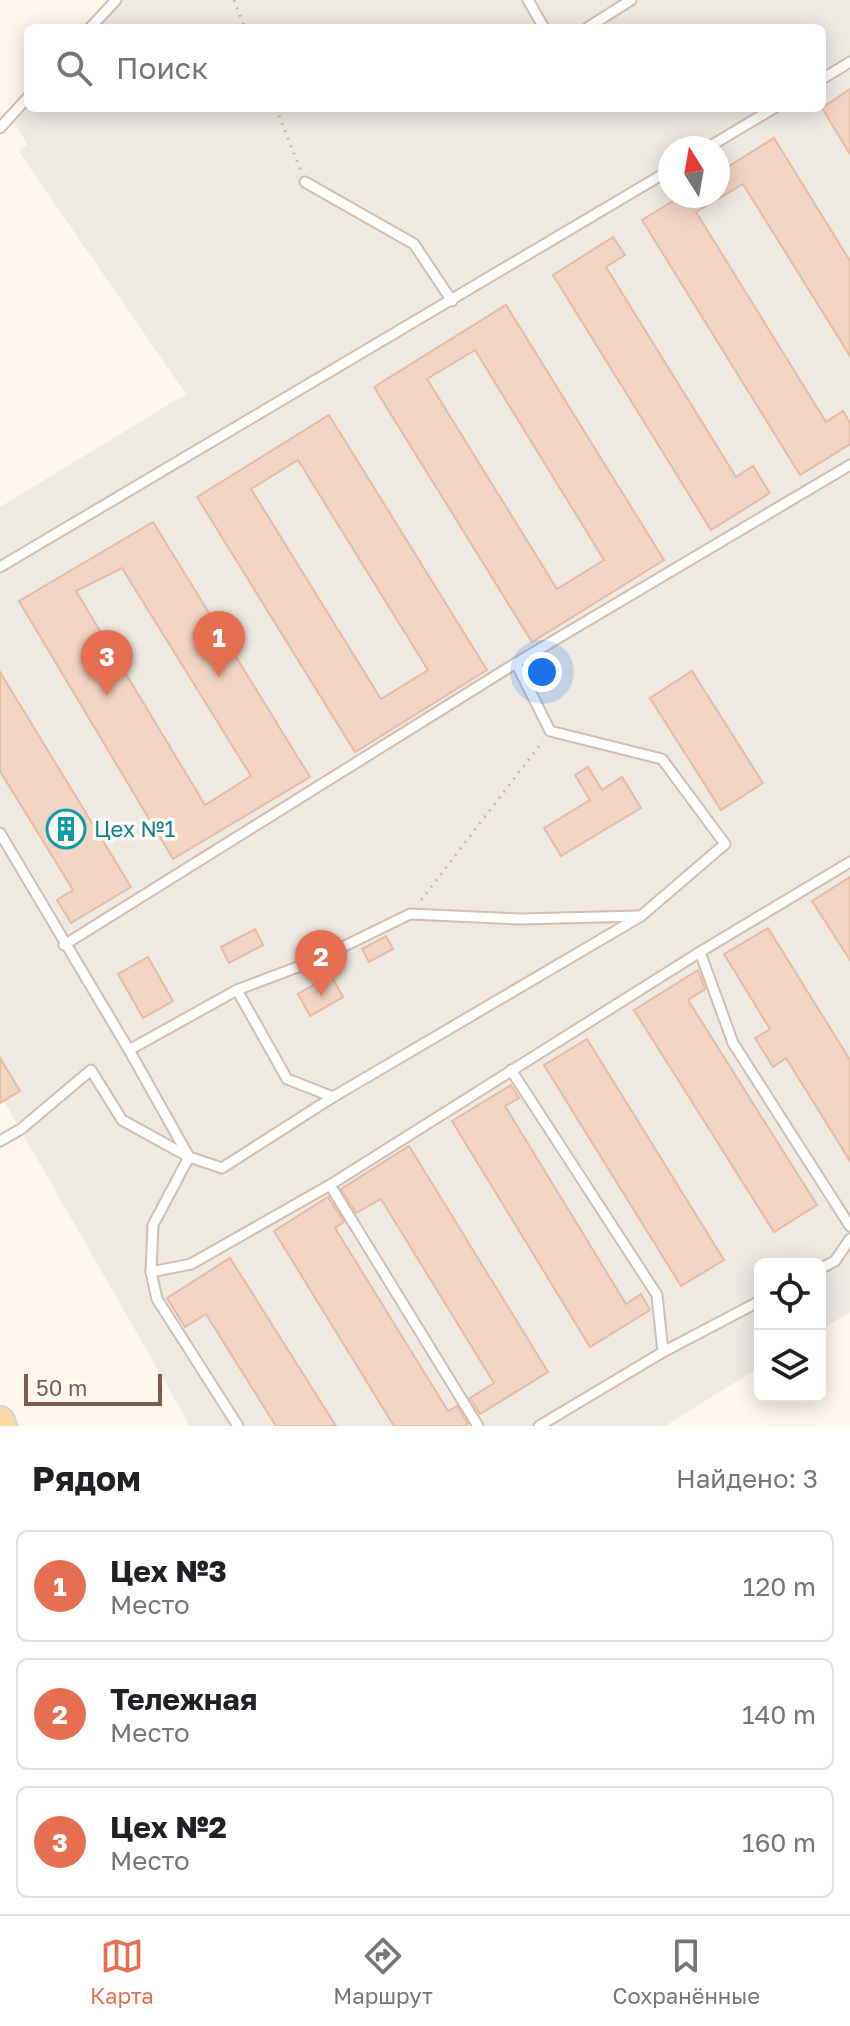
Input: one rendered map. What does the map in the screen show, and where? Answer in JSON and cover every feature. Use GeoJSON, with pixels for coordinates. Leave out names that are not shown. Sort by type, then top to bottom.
{"type":"FeatureCollection","features":[{"type":"Feature","properties":{"kind":"lane"},"geometry":{"type":"LineString","coordinates":[[94,24],[116,0]]}},
{"type":"Feature","properties":{"kind":"lane"},"geometry":{"type":"LineString","coordinates":[[528,0],[542,24]]}},
{"type":"Feature","properties":{"kind":"lane"},"geometry":{"type":"LineString","coordinates":[[593,24],[631,0]]}},
{"type":"Feature","properties":{"kind":"lane"},"geometry":{"type":"LineString","coordinates":[[826,77],[850,62]]}},
{"type":"Feature","properties":{"kind":"lane"},"geometry":{"type":"LineString","coordinates":[[0,128],[24,101]]}},
{"type":"Feature","properties":{"kind":"lane"},"geometry":{"type":"LineString","coordinates":[[727,136],[767,112]]}},
{"type":"Feature","properties":{"kind":"lane"},"geometry":{"type":"LineString","coordinates":[[0,567],[658,177]]}},
{"type":"Feature","properties":{"kind":"lane"},"geometry":{"type":"LineString","coordinates":[[305,182],[414,244],[452,301]]}},
{"type":"Feature","properties":{"kind":"lane"},"geometry":{"type":"LineString","coordinates":[[64,945],[516,663],[850,465]]}},
{"type":"Feature","properties":{"kind":"lane"},"geometry":{"type":"LineString","coordinates":[[0,1141],[21,1129],[91,1070],[122,1120],[189,1157],[222,1168],[333,1097],[641,916],[725,844],[662,759],[550,731],[516,663]]}},
{"type":"Feature","properties":{"kind":"lane"},"geometry":{"type":"LineString","coordinates":[[0,833],[189,1157]]}},
{"type":"Feature","properties":{"kind":"lane"},"geometry":{"type":"LineString","coordinates":[[151,1272],[191,1264],[330,1185],[700,952],[850,862]]}},
{"type":"Feature","properties":{"kind":"lane"},"geometry":{"type":"LineString","coordinates":[[129,1050],[237,990],[316,960],[410,914],[521,919],[641,916]]}},
{"type":"Feature","properties":{"kind":"lane"},"geometry":{"type":"LineString","coordinates":[[700,952],[733,1043],[850,1226]]}},
{"type":"Feature","properties":{"kind":"lane"},"geometry":{"type":"LineString","coordinates":[[237,990],[287,1079],[333,1097]]}},
{"type":"Feature","properties":{"kind":"lane"},"geometry":{"type":"LineString","coordinates":[[511,1070],[657,1295],[663,1352]]}},
{"type":"Feature","properties":{"kind":"lane"},"geometry":{"type":"LineString","coordinates":[[189,1157],[153,1225],[151,1272],[157,1299],[238,1426]]}},
{"type":"Feature","properties":{"kind":"lane"},"geometry":{"type":"LineString","coordinates":[[330,1185],[478,1426]]}},
{"type":"Feature","properties":{"kind":"lane"},"geometry":{"type":"LineString","coordinates":[[826,1266],[835,1261],[850,1239]]}},
{"type":"Feature","properties":{"kind":"lane"},"geometry":{"type":"LineString","coordinates":[[539,1426],[663,1352],[754,1304]]}},
{"type":"Feature","properties":{"kind":"path"},"geometry":{"type":"LineString","coordinates":[[234,0],[243,24]]}},
{"type":"Feature","properties":{"kind":"path"},"geometry":{"type":"LineString","coordinates":[[278,112],[305,182]]}},
{"type":"Feature","properties":{"kind":"path"},"geometry":{"type":"LineString","coordinates":[[410,914],[550,731]]}},
{"type":"Feature","properties":{"kind":"shaded area"},"geometry":{"type":"Polygon","coordinates":[[[113,0],[850,0],[850,1312],[826,1326],[826,1258],[754,1258],[754,1371],[665,1426],[190,1426],[0,1094],[0,507],[186,394],[19,152],[27,144],[9,114],[24,97],[24,112],[826,112],[826,24],[91,24],[113,0]]]}},
{"type":"Feature","properties":{"kind":"building"},"geometry":{"type":"Polygon","coordinates":[[[850,89],[850,154],[824,112],[826,105],[850,89]]]}},
{"type":"Feature","properties":{"kind":"building"},"geometry":{"type":"Polygon","coordinates":[[[774,138],[850,261],[850,356],[743,184],[730,192],[730,166],[774,138]]]}},
{"type":"Feature","properties":{"kind":"building"},"geometry":{"type":"Polygon","coordinates":[[[662,208],[703,208],[696,212],[826,422],[843,411],[850,423],[850,444],[800,475],[642,220],[662,208]]]}},
{"type":"Feature","properties":{"kind":"building"},"geometry":{"type":"Polygon","coordinates":[[[613,237],[625,255],[606,267],[736,477],[753,466],[770,493],[711,530],[553,275],[613,237]]]}},
{"type":"Feature","properties":{"kind":"building"},"geometry":{"type":"Polygon","coordinates":[[[506,305],[664,560],[532,642],[374,387],[506,305]],[[475,350],[427,379],[557,589],[604,560],[475,350]]]}},
{"type":"Feature","properties":{"kind":"building"},"geometry":{"type":"Polygon","coordinates":[[[329,415],[487,670],[355,752],[197,497],[329,415]],[[298,460],[251,489],[381,699],[428,670],[298,460]]]}},
{"type":"Feature","properties":{"kind":"building"},"geometry":{"type":"Polygon","coordinates":[[[153,522],[310,777],[173,859],[19,601],[153,522]],[[122,568],[76,591],[205,805],[251,776],[122,568]]]}},
{"type":"Feature","properties":{"kind":"building"},"geometry":{"type":"Polygon","coordinates":[[[692,671],[763,783],[721,810],[650,698],[692,671]]]}},
{"type":"Feature","properties":{"kind":"building","name":"Цех №1"},"geometry":{"type":"Polygon","coordinates":[[[0,672],[131,887],[71,923],[57,900],[73,890],[0,771],[0,672]]]}},
{"type":"Feature","properties":{"kind":"building"},"geometry":{"type":"Polygon","coordinates":[[[588,767],[602,790],[622,777],[641,808],[561,856],[544,828],[590,800],[575,775],[588,767]]]}},
{"type":"Feature","properties":{"kind":"building"},"geometry":{"type":"Polygon","coordinates":[[[850,877],[850,960],[812,901],[850,877]]]}},
{"type":"Feature","properties":{"kind":"building"},"geometry":{"type":"Polygon","coordinates":[[[768,928],[850,1060],[850,1161],[786,1058],[773,1067],[755,1038],[770,1029],[724,954],[768,928]]]}},
{"type":"Feature","properties":{"kind":"building"},"geometry":{"type":"Polygon","coordinates":[[[255,929],[263,945],[229,963],[221,947],[255,929]]]}},
{"type":"Feature","properties":{"kind":"building"},"geometry":{"type":"Polygon","coordinates":[[[386,936],[393,949],[369,962],[362,949],[386,936]]]}},
{"type":"Feature","properties":{"kind":"building"},"geometry":{"type":"Polygon","coordinates":[[[148,957],[173,1001],[143,1018],[118,974],[148,957]]]}},
{"type":"Feature","properties":{"kind":"building"},"geometry":{"type":"Polygon","coordinates":[[[698,970],[705,989],[688,1000],[817,1205],[774,1232],[634,1010],[698,970]]]}},
{"type":"Feature","properties":{"kind":"building"},"geometry":{"type":"Polygon","coordinates":[[[331,975],[343,997],[310,1016],[298,994],[331,975]]]}},
{"type":"Feature","properties":{"kind":"building"},"geometry":{"type":"Polygon","coordinates":[[[587,1039],[724,1260],[681,1286],[544,1065],[587,1039]]]}},
{"type":"Feature","properties":{"kind":"building"},"geometry":{"type":"Polygon","coordinates":[[[0,1058],[20,1091],[0,1103],[0,1058]]]}},
{"type":"Feature","properties":{"kind":"building"},"geometry":{"type":"Polygon","coordinates":[[[511,1085],[519,1098],[505,1106],[626,1304],[641,1294],[650,1310],[590,1347],[452,1121],[511,1085]]]}},
{"type":"Feature","properties":{"kind":"building"},"geometry":{"type":"Polygon","coordinates":[[[409,1146],[548,1372],[480,1414],[470,1398],[494,1383],[381,1199],[356,1213],[341,1189],[409,1146]]]}},
{"type":"Feature","properties":{"kind":"building"},"geometry":{"type":"Polygon","coordinates":[[[328,1197],[344,1222],[335,1228],[448,1411],[457,1406],[468,1424],[394,1426],[274,1231],[328,1197]]]}},
{"type":"Feature","properties":{"kind":"building"},"geometry":{"type":"Polygon","coordinates":[[[230,1258],[336,1426],[276,1426],[206,1314],[185,1327],[167,1298],[230,1258]]]}},
{"type":"Feature","properties":{"kind":"place","name":"Цех №3"},"geometry":{"type":"Point","coordinates":[219,677]}},
{"type":"Feature","properties":{"kind":"place","name":"Цех №2"},"geometry":{"type":"Point","coordinates":[107,696]}},
{"type":"Feature","properties":{"kind":"place","name":"Цех №1"},"geometry":{"type":"Point","coordinates":[66,829]}},
{"type":"Feature","properties":{"kind":"place","name":"Тележная"},"geometry":{"type":"Point","coordinates":[321,996]}}]}
